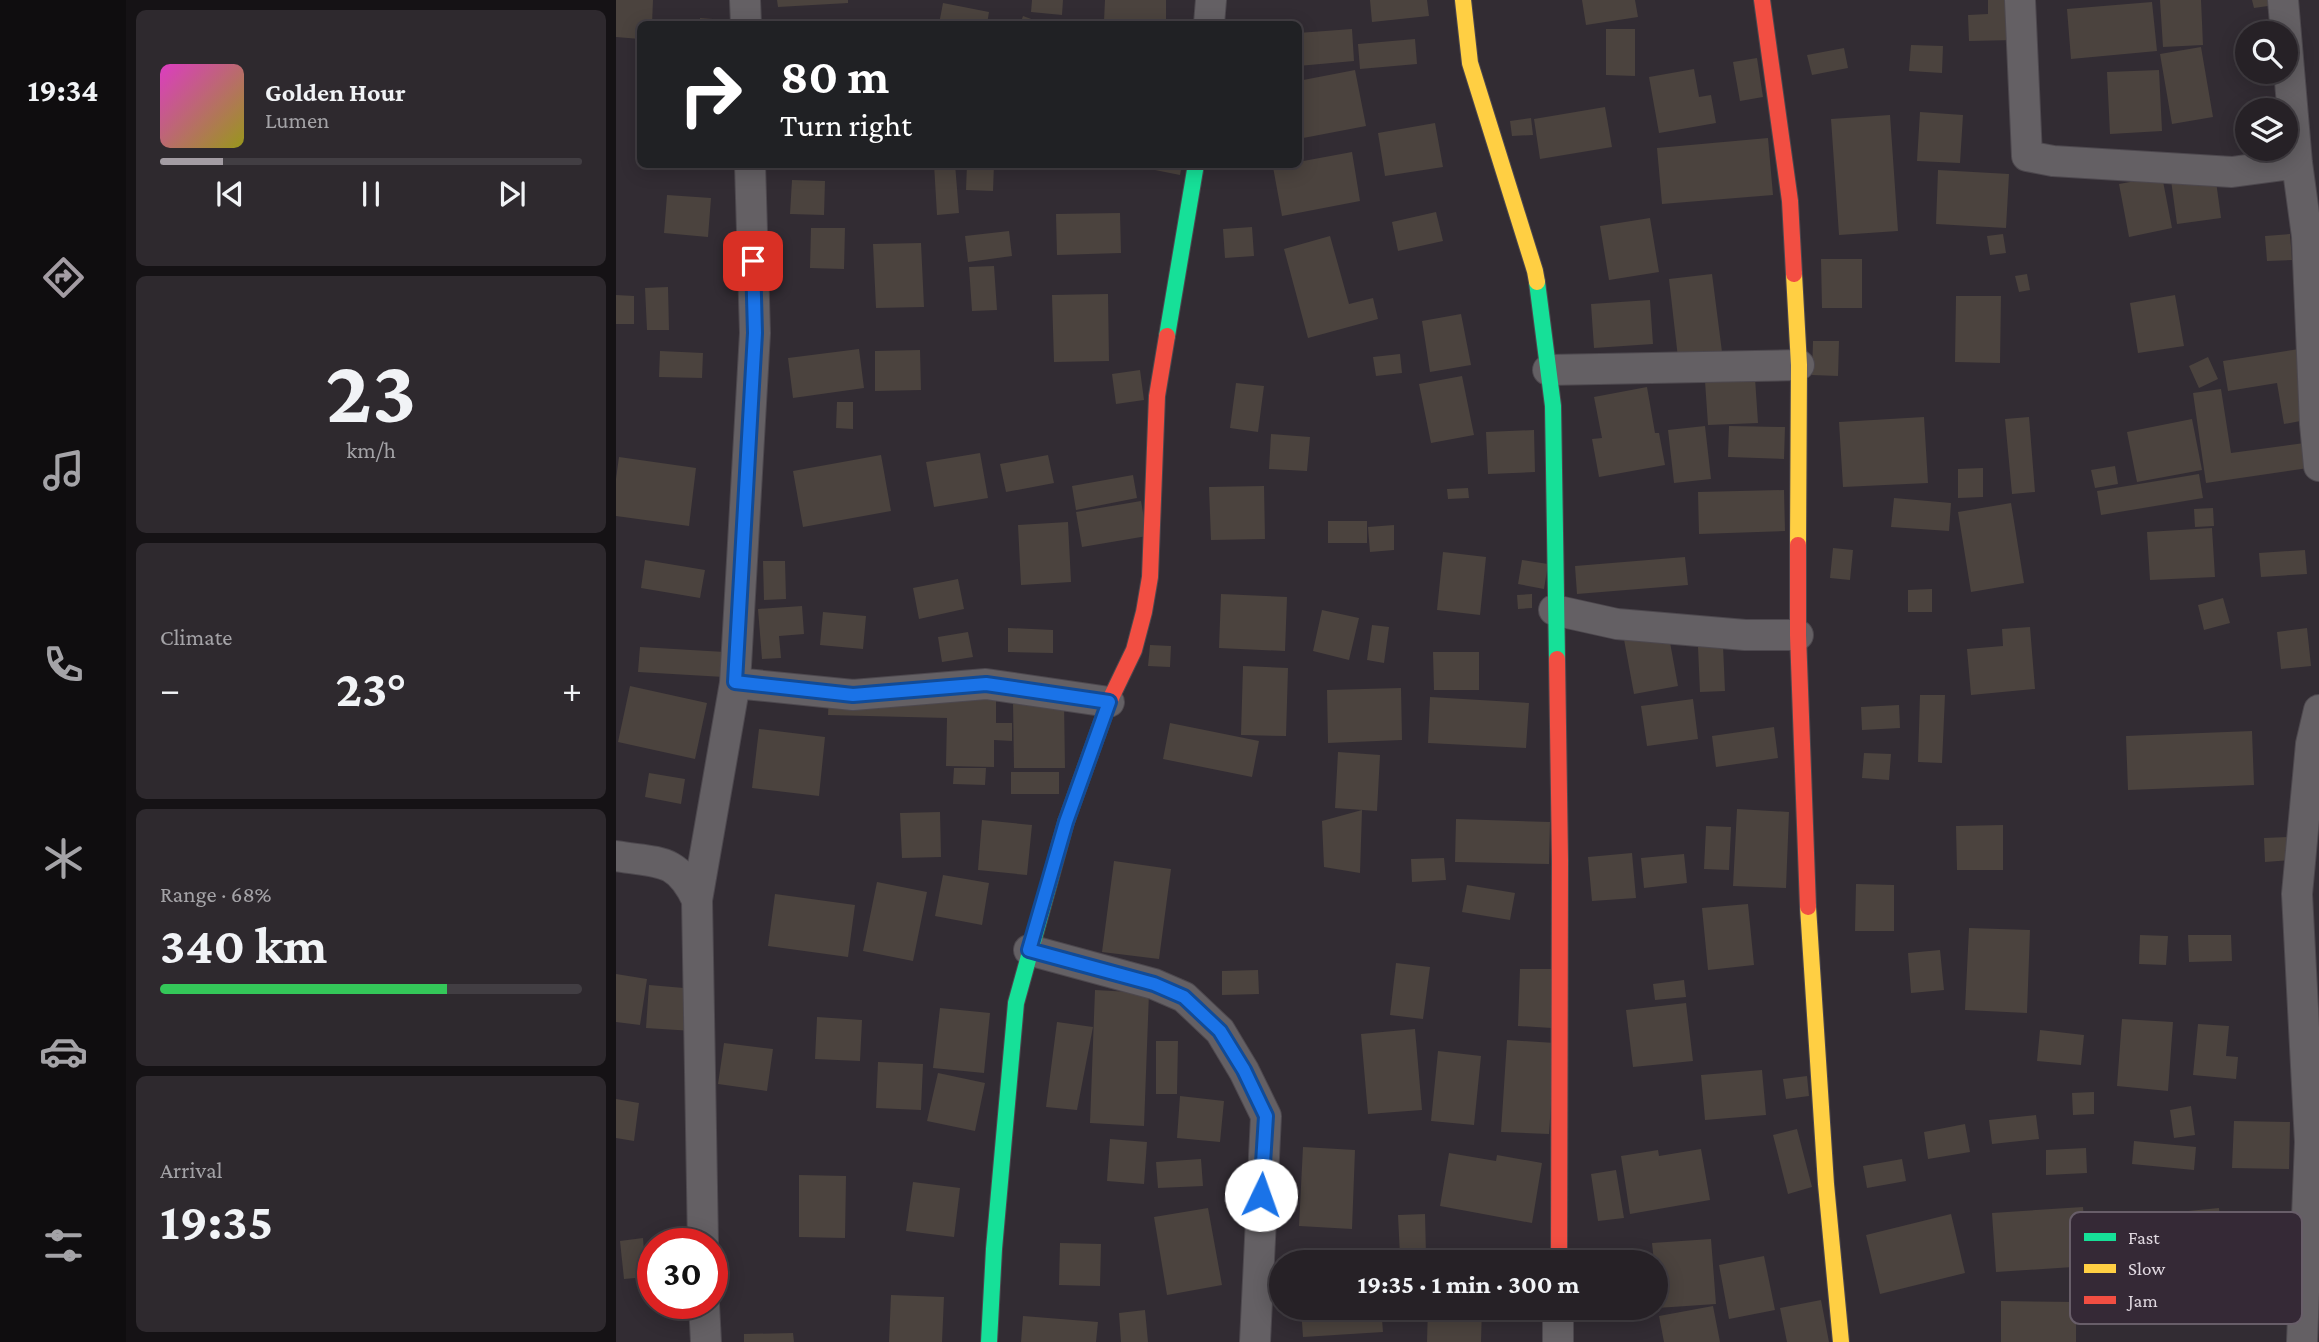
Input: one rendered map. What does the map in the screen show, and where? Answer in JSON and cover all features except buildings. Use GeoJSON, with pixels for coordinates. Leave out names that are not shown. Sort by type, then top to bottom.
{"type":"FeatureCollection","features":[{"type":"Feature","properties":{"kind":"street"},"geometry":{"type":"LineString","coordinates":[[745,0],[746,21]]}},
{"type":"Feature","properties":{"kind":"street"},"geometry":{"type":"LineString","coordinates":[[1209,21],[1211,0]]}},
{"type":"Feature","properties":{"kind":"street"},"geometry":{"type":"LineString","coordinates":[[1463,0],[1471,63],[1535,271],[1553,406],[1560,874],[1559,1250]]}},
{"type":"Feature","properties":{"kind":"street"},"geometry":{"type":"LineString","coordinates":[[1762,0],[1790,201],[1799,365],[1798,635],[1808,905],[1826,1184],[1841,1342]]}},
{"type":"Feature","properties":{"kind":"street"},"geometry":{"type":"LineString","coordinates":[[2020,0],[2027,156],[2232,172],[2297,163]]}},
{"type":"Feature","properties":{"kind":"street"},"geometry":{"type":"LineString","coordinates":[[2283,0],[2297,163],[2307,236],[2319,466]]}},
{"type":"Feature","properties":{"kind":"street"},"geometry":{"type":"LineString","coordinates":[[703,1228],[697,900],[735,682],[755,333],[750,168]]}},
{"type":"Feature","properties":{"kind":"street"},"geometry":{"type":"LineString","coordinates":[[989,1342],[993,1249],[1016,1003],[1066,822],[1109,702],[1133,650],[1144,612],[1150,577],[1157,396],[1174,281],[1195,168]]}},
{"type":"Feature","properties":{"kind":"street"},"geometry":{"type":"LineString","coordinates":[[1548,370],[1799,365]]}},
{"type":"Feature","properties":{"kind":"street"},"geometry":{"type":"LineString","coordinates":[[1554,610],[1617,624],[1745,635],[1798,635]]}},
{"type":"Feature","properties":{"kind":"street"},"geometry":{"type":"LineString","coordinates":[[735,682],[853,695],[986,684],[1109,702]]}},
{"type":"Feature","properties":{"kind":"street"},"geometry":{"type":"LineString","coordinates":[[2302,1342],[2310,1142],[2297,894],[2311,744],[2319,710]]}},
{"type":"Feature","properties":{"kind":"street"},"geometry":{"type":"LineString","coordinates":[[616,856],[672,866],[688,880],[697,900]]}},
{"type":"Feature","properties":{"kind":"street"},"geometry":{"type":"LineString","coordinates":[[1029,950],[1154,984],[1184,997],[1220,1031],[1244,1070],[1266,1116],[1255,1342]]}},
{"type":"Feature","properties":{"kind":"street"},"geometry":{"type":"LineString","coordinates":[[705,1319],[706,1342]]}},
{"type":"Feature","properties":{"kind":"street"},"geometry":{"type":"LineString","coordinates":[[1558,1320],[1558,1342]]}},
{"type":"Feature","properties":{"kind":"traffic: fast"},"geometry":{"type":"LineString","coordinates":[[1167,336],[1195,168]]}},
{"type":"Feature","properties":{"kind":"traffic: fast"},"geometry":{"type":"LineString","coordinates":[[1537,282],[1553,406],[1557,659]]}},
{"type":"Feature","properties":{"kind":"traffic: fast"},"geometry":{"type":"LineString","coordinates":[[989,1342],[994,1249],[1016,1003],[1066,822]]}},
{"type":"Feature","properties":{"kind":"traffic: slow"},"geometry":{"type":"LineString","coordinates":[[1463,0],[1470,63],[1537,282]]}},
{"type":"Feature","properties":{"kind":"traffic: slow"},"geometry":{"type":"LineString","coordinates":[[1794,274],[1799,365],[1798,545]]}},
{"type":"Feature","properties":{"kind":"traffic: slow"},"geometry":{"type":"LineString","coordinates":[[1808,907],[1826,1184],[1841,1342]]}},
{"type":"Feature","properties":{"kind":"traffic: jam"},"geometry":{"type":"LineString","coordinates":[[1762,0],[1790,201],[1794,274]]}},
{"type":"Feature","properties":{"kind":"traffic: jam"},"geometry":{"type":"LineString","coordinates":[[1066,822],[1109,702],[1134,650],[1144,612],[1150,577],[1157,396],[1167,336]]}},
{"type":"Feature","properties":{"kind":"traffic: jam"},"geometry":{"type":"LineString","coordinates":[[1798,545],[1798,635],[1808,907]]}},
{"type":"Feature","properties":{"kind":"traffic: jam"},"geometry":{"type":"LineString","coordinates":[[1557,659],[1560,861],[1559,1250]]}},
{"type":"Feature","properties":{"kind":"route"},"geometry":{"type":"LineString","coordinates":[[753,261],[755,333],[735,682],[853,695],[986,684],[1109,702],[1066,822],[1029,950],[1169,990],[1184,997],[1220,1031],[1244,1070],[1266,1116],[1261,1195]]}}]}
